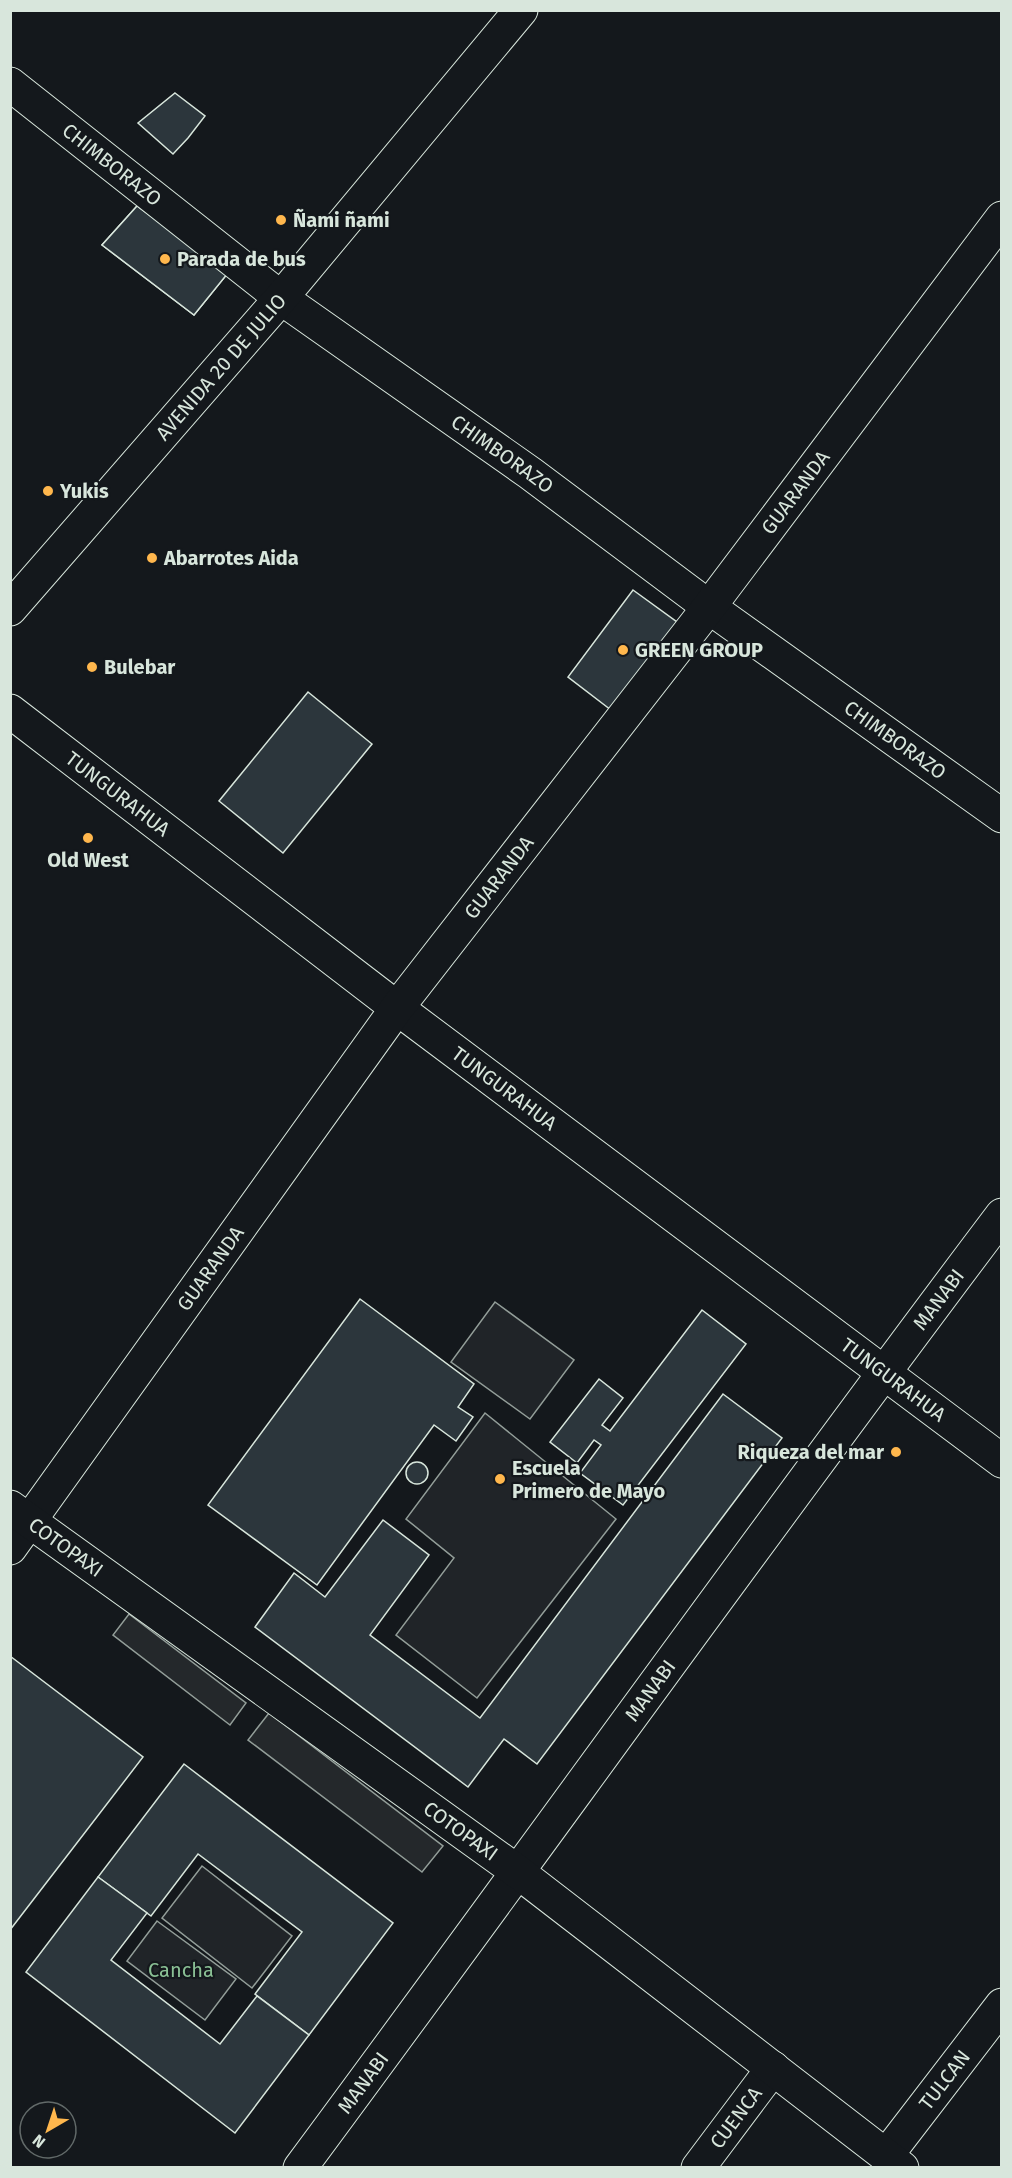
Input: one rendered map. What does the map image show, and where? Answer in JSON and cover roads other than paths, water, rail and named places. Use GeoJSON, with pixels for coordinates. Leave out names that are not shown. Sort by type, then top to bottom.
{"type":"FeatureCollection","features":[{"type":"Feature","properties":{"kind":"street","name":"AVENIDA 20 DE JULIO"},"geometry":{"type":"LineString","coordinates":[[10,609],[281,298],[521,10]]}},
{"type":"Feature","properties":{"kind":"street","name":"CHIMBORAZO"},"geometry":{"type":"LineString","coordinates":[[10,84],[281,298],[530,473],[709,608],[1002,816]]}},
{"type":"Feature","properties":{"kind":"street","name":"GUARANDA"},"geometry":{"type":"LineString","coordinates":[[10,1548],[20,1514],[397,1008],[709,608],[1002,218]]}},
{"type":"Feature","properties":{"kind":"street","name":"TUNGURAHUA"},"geometry":{"type":"LineString","coordinates":[[10,711],[397,1008],[1002,1461]]}},
{"type":"Feature","properties":{"kind":"street","name":"MANABI"},"geometry":{"type":"LineString","coordinates":[[300,2168],[883,1372],[1002,1215]]}},
{"type":"Feature","properties":{"kind":"street","name":"COTOPAXI"},"geometry":{"type":"LineString","coordinates":[[20,1514],[518,1872],[894,2162]]}},
{"type":"Feature","properties":{"kind":"street","name":"TULCAN"},"geometry":{"type":"LineString","coordinates":[[894,2162],[1002,2005]]}},
{"type":"Feature","properties":{"kind":"street","name":"CUENCA"},"geometry":{"type":"LineString","coordinates":[[698,2168],[773,2068]]}},
{"type":"Feature","properties":{"kind":"place","name":"Ñami ñami"},"geometry":{"type":"Point","coordinates":[281,220]}},
{"type":"Feature","properties":{"kind":"place","name":"Parada de bus"},"geometry":{"type":"Point","coordinates":[165,259]}},
{"type":"Feature","properties":{"kind":"place","name":"Yukis"},"geometry":{"type":"Point","coordinates":[48,491]}},
{"type":"Feature","properties":{"kind":"place","name":"Abarrotes Aida"},"geometry":{"type":"Point","coordinates":[152,558]}},
{"type":"Feature","properties":{"kind":"place","name":"GREEN GROUP"},"geometry":{"type":"Point","coordinates":[623,650]}},
{"type":"Feature","properties":{"kind":"place","name":"Bulebar"},"geometry":{"type":"Point","coordinates":[92,667]}},
{"type":"Feature","properties":{"kind":"place","name":"Old West"},"geometry":{"type":"Point","coordinates":[88,838]}},
{"type":"Feature","properties":{"kind":"place","name":"Riqueza del mar"},"geometry":{"type":"Point","coordinates":[896,1452]}},
{"type":"Feature","properties":{"kind":"place","name":"Escuela Primero de Mayo"},"geometry":{"type":"Point","coordinates":[500,1479]}},
{"type":"Feature","properties":{"kind":"park label","name":"Cancha"},"geometry":{"type":"Point","coordinates":[181,1970]}}]}
